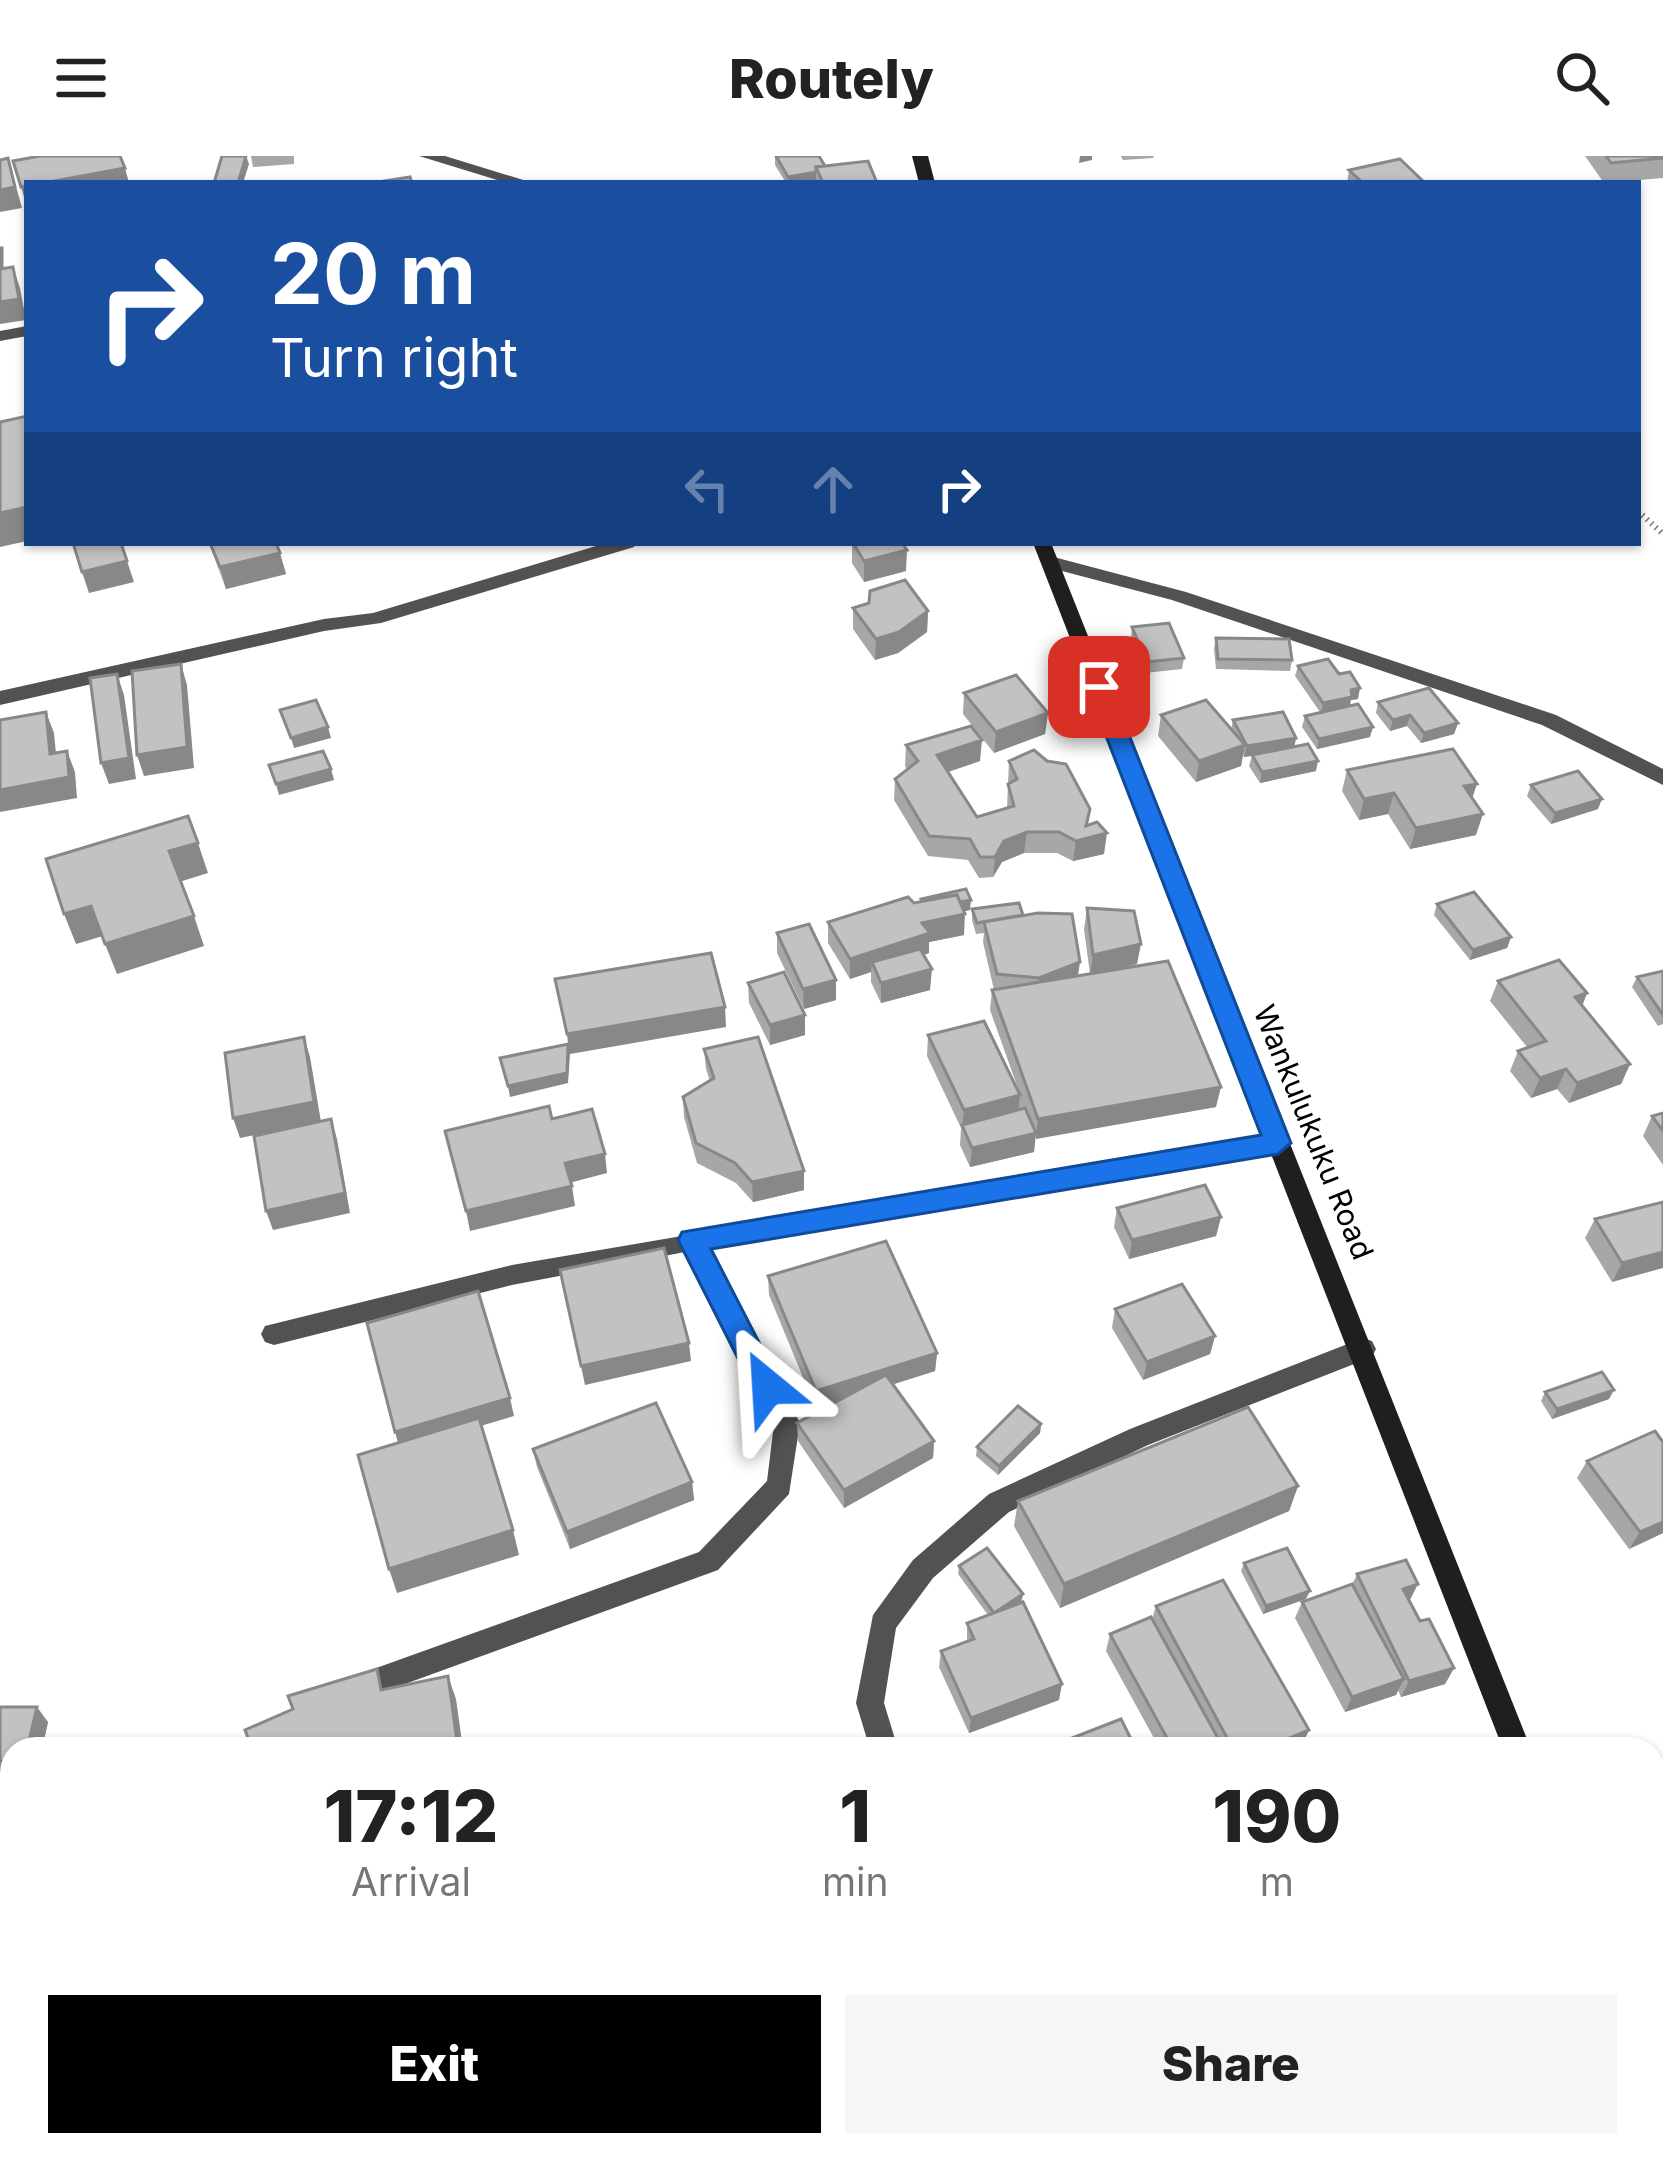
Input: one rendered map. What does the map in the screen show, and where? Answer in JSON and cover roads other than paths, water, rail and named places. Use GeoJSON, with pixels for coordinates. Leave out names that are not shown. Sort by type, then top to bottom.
{"type":"FeatureCollection","features":[{"type":"Feature","properties":{"kind":"main road","name":"Wankulukuku Road"},"geometry":{"type":"LineString","coordinates":[[1046,552],[1512,1737]]}},
{"type":"Feature","properties":{"kind":"street"},"geometry":{"type":"LineString","coordinates":[[427,156],[514,180]]}},
{"type":"Feature","properties":{"kind":"street"},"geometry":{"type":"LineString","coordinates":[[0,698],[324,625],[374,619],[617,546]]}},
{"type":"Feature","properties":{"kind":"street"},"geometry":{"type":"LineString","coordinates":[[1046,552],[1549,720],[1663,778]]}},
{"type":"Feature","properties":{"kind":"street"},"geometry":{"type":"LineString","coordinates":[[274,1334],[512,1275],[692,1240],[1278,1143]]}},
{"type":"Feature","properties":{"kind":"street"},"geometry":{"type":"LineString","coordinates":[[330,1698],[708,1561],[780,1486],[787,1424],[692,1240]]}},
{"type":"Feature","properties":{"kind":"street"},"geometry":{"type":"LineString","coordinates":[[880,1737],[869,1703],[883,1624],[923,1569],[999,1502],[1139,1437],[1363,1349]]}}]}
